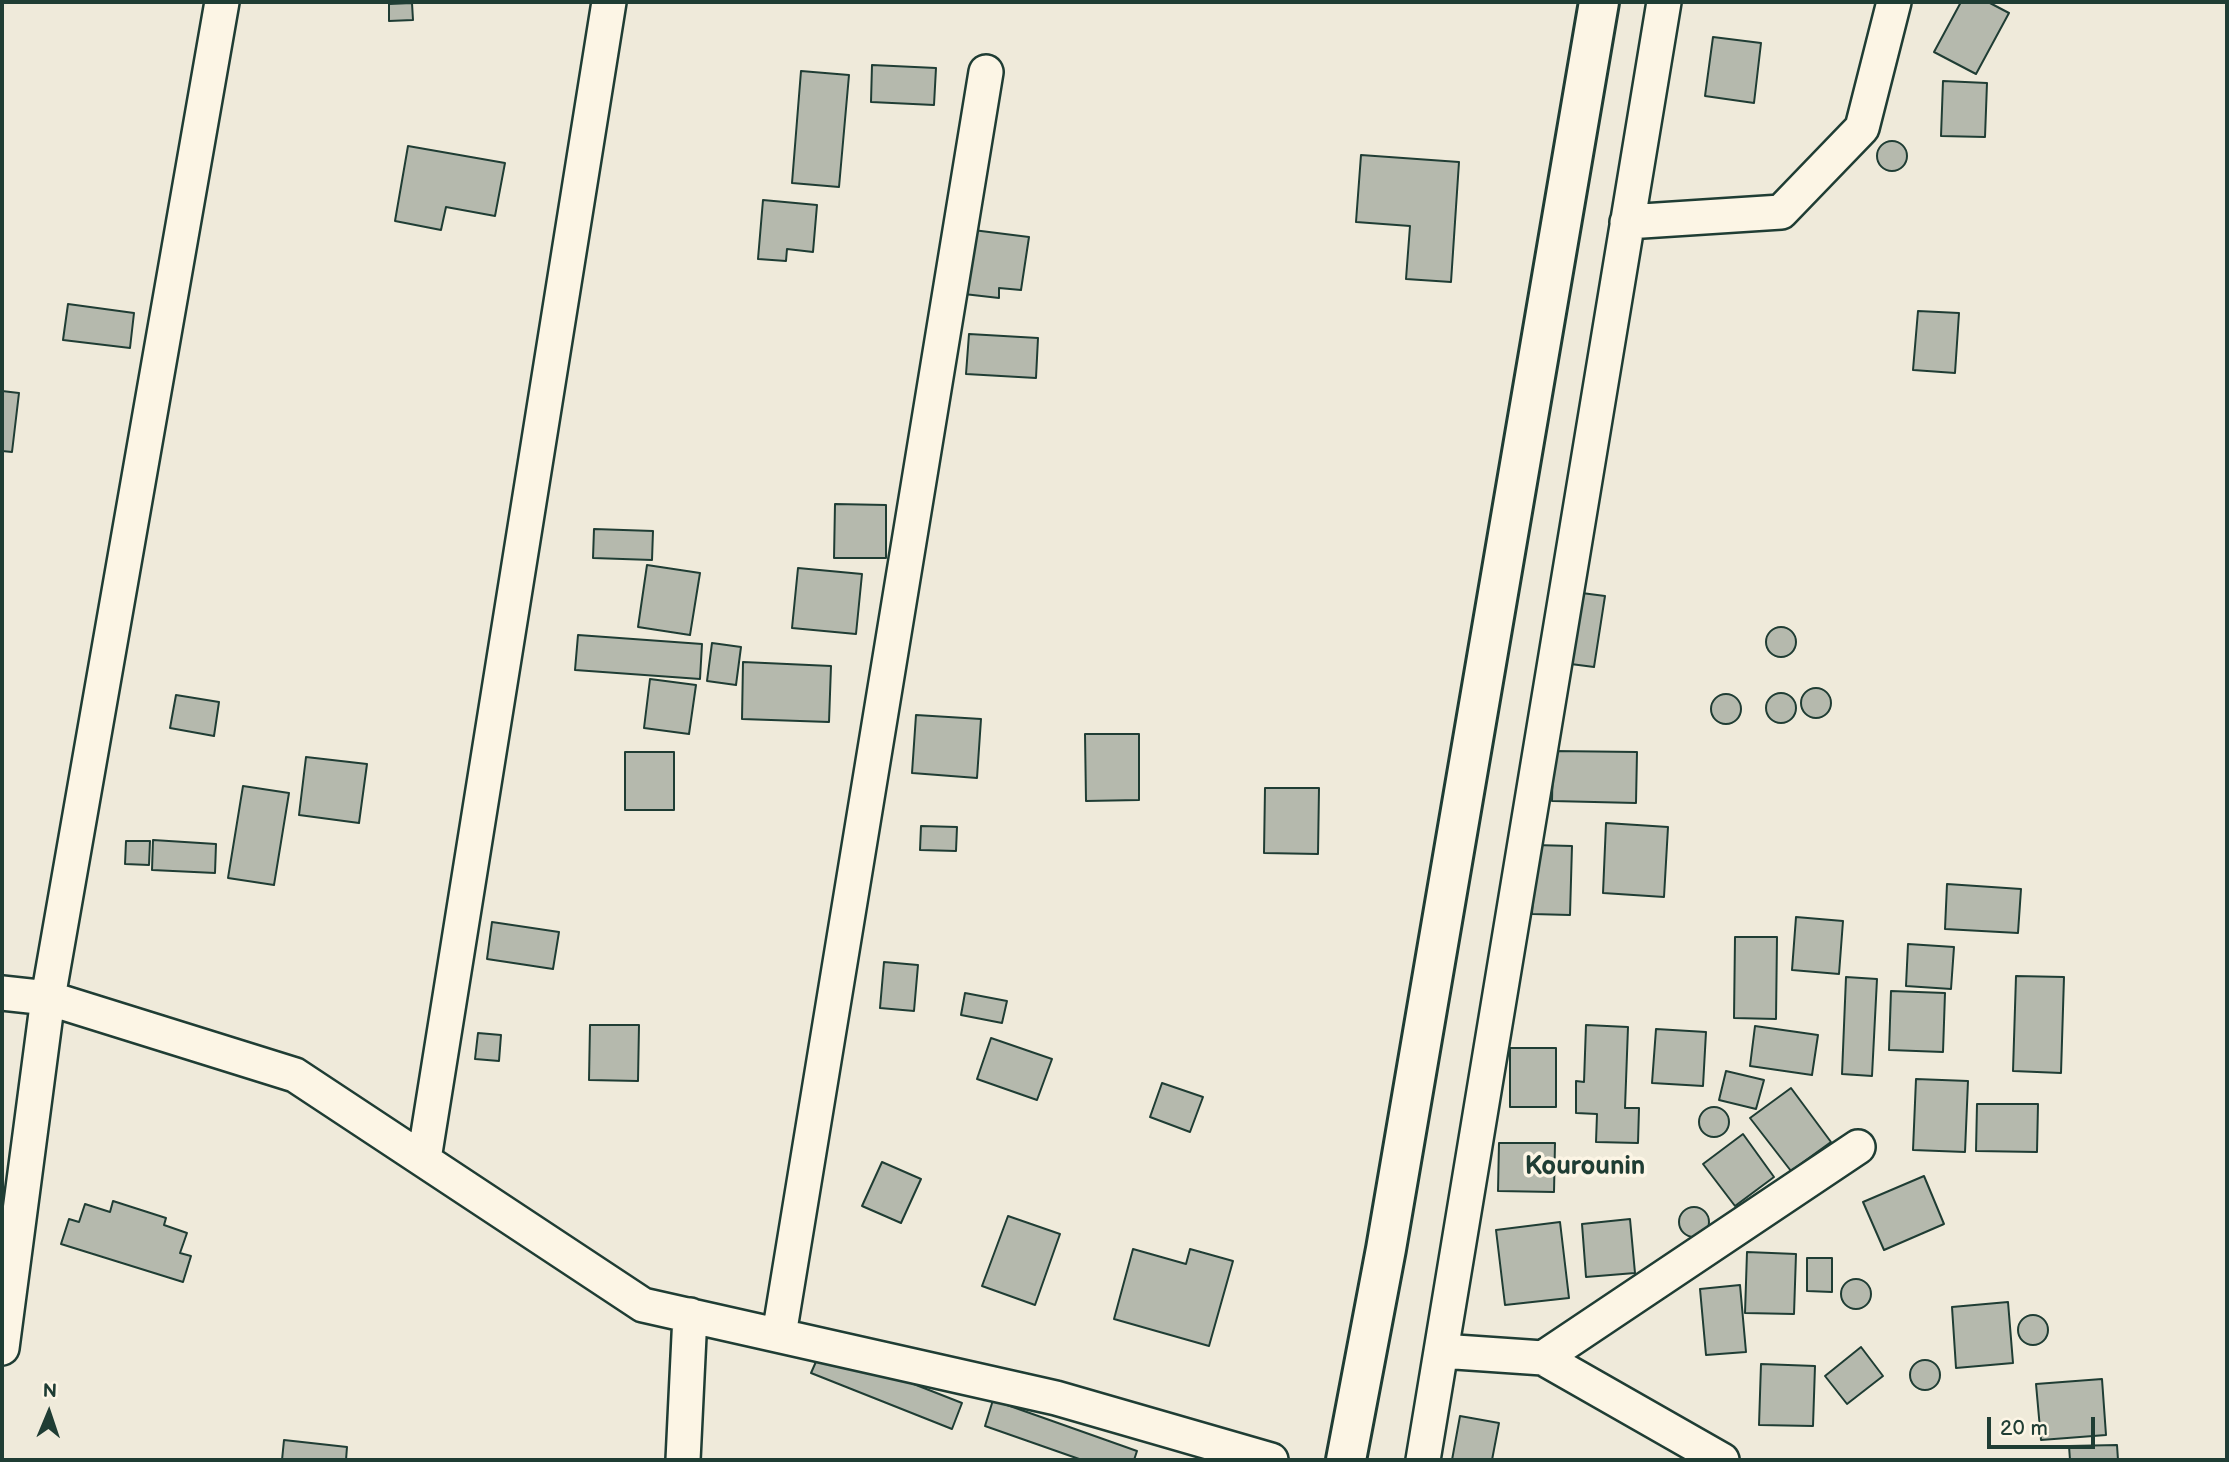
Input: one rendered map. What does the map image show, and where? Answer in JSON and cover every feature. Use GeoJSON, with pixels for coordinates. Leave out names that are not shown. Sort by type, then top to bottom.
{"type":"FeatureCollection","features":[{"type":"Feature","properties":{"kind":"highway"},"geometry":{"type":"LineString","coordinates":[[1346,1460],[1387,1249],[1599,2]]}},
{"type":"Feature","properties":{"kind":"street"},"geometry":{"type":"LineString","coordinates":[[2,1348],[48,998],[222,2]]}},
{"type":"Feature","properties":{"kind":"street"},"geometry":{"type":"LineString","coordinates":[[424,1159],[609,2]]}},
{"type":"Feature","properties":{"kind":"street"},"geometry":{"type":"LineString","coordinates":[[1423,1460],[1664,2]]}},
{"type":"Feature","properties":{"kind":"street"},"geometry":{"type":"LineString","coordinates":[[1627,222],[1781,212],[1862,128],[1894,2]]}},
{"type":"Feature","properties":{"kind":"street"},"geometry":{"type":"LineString","coordinates":[[779,1335],[986,72]]}},
{"type":"Feature","properties":{"kind":"street"},"geometry":{"type":"LineString","coordinates":[[2,993],[48,998],[295,1075],[643,1305],[1056,1398],[1271,1460]]}},
{"type":"Feature","properties":{"kind":"street"},"geometry":{"type":"LineString","coordinates":[[1543,1358],[1858,1147]]}},
{"type":"Feature","properties":{"kind":"street"},"geometry":{"type":"LineString","coordinates":[[683,1460],[690,1315]]}},
{"type":"Feature","properties":{"kind":"street"},"geometry":{"type":"LineString","coordinates":[[1441,1351],[1543,1358],[1722,1460]]}},
{"type":"Feature","properties":{"kind":"building"},"geometry":{"type":"Polygon","coordinates":[[[1961,2],[1988,2],[2009,13],[1976,74],[1934,52],[1961,2]]]}},
{"type":"Feature","properties":{"kind":"building"},"geometry":{"type":"Polygon","coordinates":[[[412,3],[413,20],[389,21],[389,4],[412,3]]]}},
{"type":"Feature","properties":{"kind":"building"},"geometry":{"type":"Polygon","coordinates":[[[1713,37],[1761,43],[1754,103],[1705,96],[1713,37]]]}},
{"type":"Feature","properties":{"kind":"building"},"geometry":{"type":"Polygon","coordinates":[[[872,65],[936,68],[934,105],[871,102],[872,65]]]}},
{"type":"Feature","properties":{"kind":"building"},"geometry":{"type":"Polygon","coordinates":[[[801,71],[849,75],[839,187],[792,183],[801,71]]]}},
{"type":"Feature","properties":{"kind":"building"},"geometry":{"type":"Polygon","coordinates":[[[1943,81],[1987,83],[1985,137],[1941,136],[1943,81]]]}},
{"type":"Feature","properties":{"kind":"building"},"geometry":{"type":"Polygon","coordinates":[[[1892,141],[1903,145],[1907,156],[1903,167],[1892,171],[1881,167],[1877,156],[1881,145],[1892,141]]]}},
{"type":"Feature","properties":{"kind":"building"},"geometry":{"type":"Polygon","coordinates":[[[408,146],[505,163],[495,216],[446,207],[441,230],[395,221],[408,146]]]}},
{"type":"Feature","properties":{"kind":"building"},"geometry":{"type":"Polygon","coordinates":[[[1361,155],[1459,162],[1451,282],[1406,279],[1410,226],[1356,222],[1361,155]]]}},
{"type":"Feature","properties":{"kind":"building"},"geometry":{"type":"Polygon","coordinates":[[[763,200],[817,205],[813,252],[787,249],[786,261],[758,259],[763,200]]]}},
{"type":"Feature","properties":{"kind":"building"},"geometry":{"type":"Polygon","coordinates":[[[973,230],[1029,237],[1021,290],[999,288],[999,298],[964,294],[973,230]]]}},
{"type":"Feature","properties":{"kind":"building"},"geometry":{"type":"Polygon","coordinates":[[[68,304],[134,313],[130,348],[63,340],[68,304]]]}},
{"type":"Feature","properties":{"kind":"building"},"geometry":{"type":"Polygon","coordinates":[[[1918,311],[1959,313],[1955,373],[1913,370],[1918,311]]]}},
{"type":"Feature","properties":{"kind":"building"},"geometry":{"type":"Polygon","coordinates":[[[969,334],[1038,338],[1036,378],[966,374],[969,334]]]}},
{"type":"Feature","properties":{"kind":"building"},"geometry":{"type":"Polygon","coordinates":[[[2,391],[19,393],[12,452],[2,451],[2,391]]]}},
{"type":"Feature","properties":{"kind":"building"},"geometry":{"type":"Polygon","coordinates":[[[835,504],[886,505],[886,558],[834,558],[835,504]]]}},
{"type":"Feature","properties":{"kind":"building"},"geometry":{"type":"Polygon","coordinates":[[[594,529],[653,531],[652,560],[593,558],[594,529]]]}},
{"type":"Feature","properties":{"kind":"building"},"geometry":{"type":"Polygon","coordinates":[[[647,565],[700,573],[690,635],[638,627],[647,565]]]}},
{"type":"Feature","properties":{"kind":"building"},"geometry":{"type":"Polygon","coordinates":[[[798,568],[862,574],[856,634],[792,628],[798,568]]]}},
{"type":"Feature","properties":{"kind":"building"},"geometry":{"type":"Polygon","coordinates":[[[1574,592],[1605,596],[1594,667],[1563,663],[1574,592]]]}},
{"type":"Feature","properties":{"kind":"building"},"geometry":{"type":"Polygon","coordinates":[[[1781,627],[1792,631],[1796,642],[1792,653],[1781,657],[1770,653],[1766,642],[1770,631],[1781,627]]]}},
{"type":"Feature","properties":{"kind":"building"},"geometry":{"type":"Polygon","coordinates":[[[578,635],[702,644],[700,679],[575,670],[578,635]]]}},
{"type":"Feature","properties":{"kind":"building"},"geometry":{"type":"Polygon","coordinates":[[[712,643],[741,647],[736,685],[707,681],[712,643]]]}},
{"type":"Feature","properties":{"kind":"building"},"geometry":{"type":"Polygon","coordinates":[[[743,662],[831,666],[829,722],[742,719],[743,662]]]}},
{"type":"Feature","properties":{"kind":"building"},"geometry":{"type":"Polygon","coordinates":[[[650,679],[696,685],[689,734],[644,728],[650,679]]]}},
{"type":"Feature","properties":{"kind":"building"},"geometry":{"type":"Polygon","coordinates":[[[1816,688],[1827,692],[1831,703],[1827,714],[1816,718],[1805,714],[1801,703],[1805,692],[1816,688]]]}},
{"type":"Feature","properties":{"kind":"building"},"geometry":{"type":"Polygon","coordinates":[[[1781,693],[1792,697],[1796,708],[1792,719],[1781,723],[1770,719],[1766,708],[1770,697],[1781,693]]]}},
{"type":"Feature","properties":{"kind":"building"},"geometry":{"type":"Polygon","coordinates":[[[1726,694],[1737,698],[1741,709],[1737,720],[1726,724],[1715,720],[1711,709],[1715,698],[1726,694]]]}},
{"type":"Feature","properties":{"kind":"building"},"geometry":{"type":"Polygon","coordinates":[[[176,695],[219,702],[214,736],[170,728],[176,695]]]}},
{"type":"Feature","properties":{"kind":"building"},"geometry":{"type":"Polygon","coordinates":[[[916,715],[981,719],[977,778],[912,773],[916,715]]]}},
{"type":"Feature","properties":{"kind":"building"},"geometry":{"type":"Polygon","coordinates":[[[1085,734],[1139,734],[1139,800],[1086,801],[1085,734]]]}},
{"type":"Feature","properties":{"kind":"building"},"geometry":{"type":"Polygon","coordinates":[[[1553,751],[1637,752],[1636,803],[1552,801],[1553,751]]]}},
{"type":"Feature","properties":{"kind":"building"},"geometry":{"type":"Polygon","coordinates":[[[625,752],[674,752],[674,810],[625,810],[625,752]]]}},
{"type":"Feature","properties":{"kind":"building"},"geometry":{"type":"Polygon","coordinates":[[[306,757],[367,764],[359,823],[299,815],[306,757]]]}},
{"type":"Feature","properties":{"kind":"building"},"geometry":{"type":"Polygon","coordinates":[[[243,786],[289,793],[274,885],[228,878],[243,786]]]}},
{"type":"Feature","properties":{"kind":"building"},"geometry":{"type":"Polygon","coordinates":[[[1265,788],[1319,788],[1318,854],[1264,853],[1265,788]]]}},
{"type":"Feature","properties":{"kind":"building"},"geometry":{"type":"Polygon","coordinates":[[[1606,823],[1668,827],[1664,897],[1603,893],[1606,823]]]}},
{"type":"Feature","properties":{"kind":"building"},"geometry":{"type":"Polygon","coordinates":[[[921,826],[957,827],[956,851],[920,850],[921,826]]]}},
{"type":"Feature","properties":{"kind":"building"},"geometry":{"type":"Polygon","coordinates":[[[153,840],[216,844],[215,873],[152,870],[153,840]]]}},
{"type":"Feature","properties":{"kind":"building"},"geometry":{"type":"Polygon","coordinates":[[[126,841],[150,841],[149,865],[125,864],[126,841]]]}},
{"type":"Feature","properties":{"kind":"building"},"geometry":{"type":"Polygon","coordinates":[[[1535,845],[1572,846],[1570,915],[1532,914],[1535,845]]]}},
{"type":"Feature","properties":{"kind":"building"},"geometry":{"type":"Polygon","coordinates":[[[1947,884],[2021,889],[2018,933],[1945,929],[1947,884]]]}},
{"type":"Feature","properties":{"kind":"building"},"geometry":{"type":"Polygon","coordinates":[[[1796,917],[1843,921],[1839,974],[1792,970],[1796,917]]]}},
{"type":"Feature","properties":{"kind":"building"},"geometry":{"type":"Polygon","coordinates":[[[492,922],[559,932],[553,969],[487,959],[492,922]]]}},
{"type":"Feature","properties":{"kind":"building"},"geometry":{"type":"Polygon","coordinates":[[[1735,937],[1777,937],[1776,1019],[1734,1018],[1735,937]]]}},
{"type":"Feature","properties":{"kind":"building"},"geometry":{"type":"Polygon","coordinates":[[[1908,944],[1954,947],[1951,989],[1906,986],[1908,944]]]}},
{"type":"Feature","properties":{"kind":"building"},"geometry":{"type":"Polygon","coordinates":[[[884,962],[918,965],[914,1011],[880,1008],[884,962]]]}},
{"type":"Feature","properties":{"kind":"building"},"geometry":{"type":"Polygon","coordinates":[[[2016,976],[2064,977],[2061,1073],[2013,1071],[2016,976]]]}},
{"type":"Feature","properties":{"kind":"building"},"geometry":{"type":"Polygon","coordinates":[[[1846,977],[1877,979],[1872,1076],[1842,1074],[1846,977]]]}},
{"type":"Feature","properties":{"kind":"building"},"geometry":{"type":"Polygon","coordinates":[[[1891,991],[1945,993],[1943,1052],[1889,1050],[1891,991]]]}},
{"type":"Feature","properties":{"kind":"building"},"geometry":{"type":"Polygon","coordinates":[[[965,993],[1007,1001],[1002,1023],[961,1015],[965,993]]]}},
{"type":"Feature","properties":{"kind":"building"},"geometry":{"type":"Polygon","coordinates":[[[590,1025],[639,1025],[638,1081],[589,1080],[590,1025]]]}},
{"type":"Feature","properties":{"kind":"building"},"geometry":{"type":"Polygon","coordinates":[[[1586,1025],[1628,1027],[1625,1108],[1639,1108],[1638,1143],[1596,1142],[1597,1114],[1576,1113],[1576,1081],[1584,1082],[1586,1025]]]}},
{"type":"Feature","properties":{"kind":"building"},"geometry":{"type":"Polygon","coordinates":[[[1755,1026],[1818,1035],[1812,1075],[1750,1066],[1755,1026]]]}},
{"type":"Feature","properties":{"kind":"building"},"geometry":{"type":"Polygon","coordinates":[[[1656,1029],[1706,1032],[1703,1086],[1652,1083],[1656,1029]]]}},
{"type":"Feature","properties":{"kind":"building"},"geometry":{"type":"Polygon","coordinates":[[[478,1033],[501,1035],[499,1061],[475,1059],[478,1033]]]}},
{"type":"Feature","properties":{"kind":"building"},"geometry":{"type":"Polygon","coordinates":[[[991,1038],[1052,1059],[1037,1100],[977,1079],[991,1038]]]}},
{"type":"Feature","properties":{"kind":"building"},"geometry":{"type":"Polygon","coordinates":[[[1510,1048],[1556,1048],[1556,1107],[1510,1107],[1510,1048]]]}},
{"type":"Feature","properties":{"kind":"building"},"geometry":{"type":"Polygon","coordinates":[[[1726,1071],[1764,1080],[1756,1109],[1719,1100],[1726,1071]]]}},
{"type":"Feature","properties":{"kind":"building"},"geometry":{"type":"Polygon","coordinates":[[[1916,1079],[1968,1081],[1965,1152],[1913,1150],[1916,1079]]]}},
{"type":"Feature","properties":{"kind":"building"},"geometry":{"type":"Polygon","coordinates":[[[1162,1083],[1203,1097],[1190,1132],[1150,1117],[1162,1083]]]}},
{"type":"Feature","properties":{"kind":"building"},"geometry":{"type":"Polygon","coordinates":[[[1791,1088],[1831,1142],[1791,1171],[1750,1118],[1791,1088]]]}},
{"type":"Feature","properties":{"kind":"building"},"geometry":{"type":"Polygon","coordinates":[[[1977,1104],[2038,1104],[2037,1152],[1976,1151],[1977,1104]]]}},
{"type":"Feature","properties":{"kind":"building"},"geometry":{"type":"Polygon","coordinates":[[[1714,1107],[1725,1111],[1729,1122],[1725,1133],[1714,1137],[1703,1133],[1699,1122],[1703,1111],[1714,1107]]]}},
{"type":"Feature","properties":{"kind":"building"},"geometry":{"type":"Polygon","coordinates":[[[1743,1134],[1774,1177],[1735,1206],[1703,1164],[1743,1134]]]}},
{"type":"Feature","properties":{"kind":"building"},"geometry":{"type":"Polygon","coordinates":[[[1499,1143],[1555,1143],[1554,1192],[1498,1191],[1499,1143]]]}},
{"type":"Feature","properties":{"kind":"building"},"geometry":{"type":"Polygon","coordinates":[[[882,1162],[921,1179],[901,1223],[862,1206],[882,1162]]]}},
{"type":"Feature","properties":{"kind":"building"},"geometry":{"type":"Polygon","coordinates":[[[1924,1176],[1944,1224],[1884,1250],[1863,1202],[1924,1176]]]}},
{"type":"Feature","properties":{"kind":"building"},"geometry":{"type":"Polygon","coordinates":[[[113,1201],[166,1218],[164,1225],[187,1233],[180,1253],[191,1256],[183,1282],[61,1244],[69,1219],[79,1222],[85,1204],[110,1212],[113,1201]]]}},
{"type":"Feature","properties":{"kind":"building"},"geometry":{"type":"Polygon","coordinates":[[[1694,1207],[1705,1211],[1709,1222],[1705,1233],[1694,1237],[1683,1233],[1679,1222],[1683,1211],[1694,1207]]]}},
{"type":"Feature","properties":{"kind":"building"},"geometry":{"type":"Polygon","coordinates":[[[1008,1216],[1060,1234],[1035,1305],[982,1286],[1008,1216]]]}},
{"type":"Feature","properties":{"kind":"building"},"geometry":{"type":"Polygon","coordinates":[[[1630,1219],[1635,1273],[1586,1277],[1582,1224],[1630,1219]]]}},
{"type":"Feature","properties":{"kind":"building"},"geometry":{"type":"Polygon","coordinates":[[[1560,1222],[1569,1298],[1505,1305],[1496,1230],[1560,1222]]]}},
{"type":"Feature","properties":{"kind":"building"},"geometry":{"type":"Polygon","coordinates":[[[1133,1249],[1186,1264],[1190,1249],[1233,1261],[1209,1346],[1114,1319],[1133,1249]]]}},
{"type":"Feature","properties":{"kind":"building"},"geometry":{"type":"Polygon","coordinates":[[[1747,1252],[1796,1254],[1794,1314],[1745,1313],[1747,1252]]]}},
{"type":"Feature","properties":{"kind":"building"},"geometry":{"type":"Polygon","coordinates":[[[1807,1258],[1832,1258],[1832,1292],[1807,1291],[1807,1258]]]}},
{"type":"Feature","properties":{"kind":"building"},"geometry":{"type":"Polygon","coordinates":[[[1856,1279],[1867,1283],[1871,1294],[1867,1305],[1856,1309],[1845,1305],[1841,1294],[1845,1283],[1856,1279]]]}},
{"type":"Feature","properties":{"kind":"building"},"geometry":{"type":"Polygon","coordinates":[[[1740,1285],[1746,1352],[1706,1355],[1700,1289],[1740,1285]]]}},
{"type":"Feature","properties":{"kind":"building"},"geometry":{"type":"Polygon","coordinates":[[[2008,1302],[2013,1363],[1956,1368],[1952,1307],[2008,1302]]]}},
{"type":"Feature","properties":{"kind":"building"},"geometry":{"type":"Polygon","coordinates":[[[2033,1315],[2044,1319],[2048,1330],[2044,1341],[2033,1345],[2022,1341],[2018,1330],[2022,1319],[2033,1315]]]}},
{"type":"Feature","properties":{"kind":"building"},"geometry":{"type":"Polygon","coordinates":[[[1861,1347],[1883,1376],[1847,1404],[1825,1376],[1861,1347]]]}},
{"type":"Feature","properties":{"kind":"building"},"geometry":{"type":"Polygon","coordinates":[[[822,1348],[962,1403],[952,1429],[811,1373],[822,1348]]]}},
{"type":"Feature","properties":{"kind":"building"},"geometry":{"type":"Polygon","coordinates":[[[1925,1360],[1936,1364],[1940,1375],[1936,1386],[1925,1390],[1914,1386],[1910,1375],[1914,1364],[1925,1360]]]}},
{"type":"Feature","properties":{"kind":"building"},"geometry":{"type":"Polygon","coordinates":[[[1761,1364],[1815,1366],[1813,1426],[1759,1425],[1761,1364]]]}},
{"type":"Feature","properties":{"kind":"building"},"geometry":{"type":"Polygon","coordinates":[[[2102,1379],[2106,1435],[2041,1440],[2036,1384],[2102,1379]]]}},
{"type":"Feature","properties":{"kind":"building"},"geometry":{"type":"Polygon","coordinates":[[[993,1400],[1137,1451],[1134,1460],[1082,1460],[985,1426],[993,1400]]]}},
{"type":"Feature","properties":{"kind":"building"},"geometry":{"type":"Polygon","coordinates":[[[1460,1416],[1499,1423],[1492,1460],[1452,1460],[1460,1416]]]}},
{"type":"Feature","properties":{"kind":"building"},"geometry":{"type":"Polygon","coordinates":[[[284,1440],[347,1447],[346,1460],[282,1460],[284,1440]]]}},
{"type":"Feature","properties":{"kind":"building"},"geometry":{"type":"Polygon","coordinates":[[[2117,1445],[2118,1460],[2070,1460],[2069,1446],[2117,1445]]]}},
{"type":"Feature","properties":{"kind":"district","name":"Kourounin"},"geometry":{"type":"Point","coordinates":[1585,1167]}}]}
